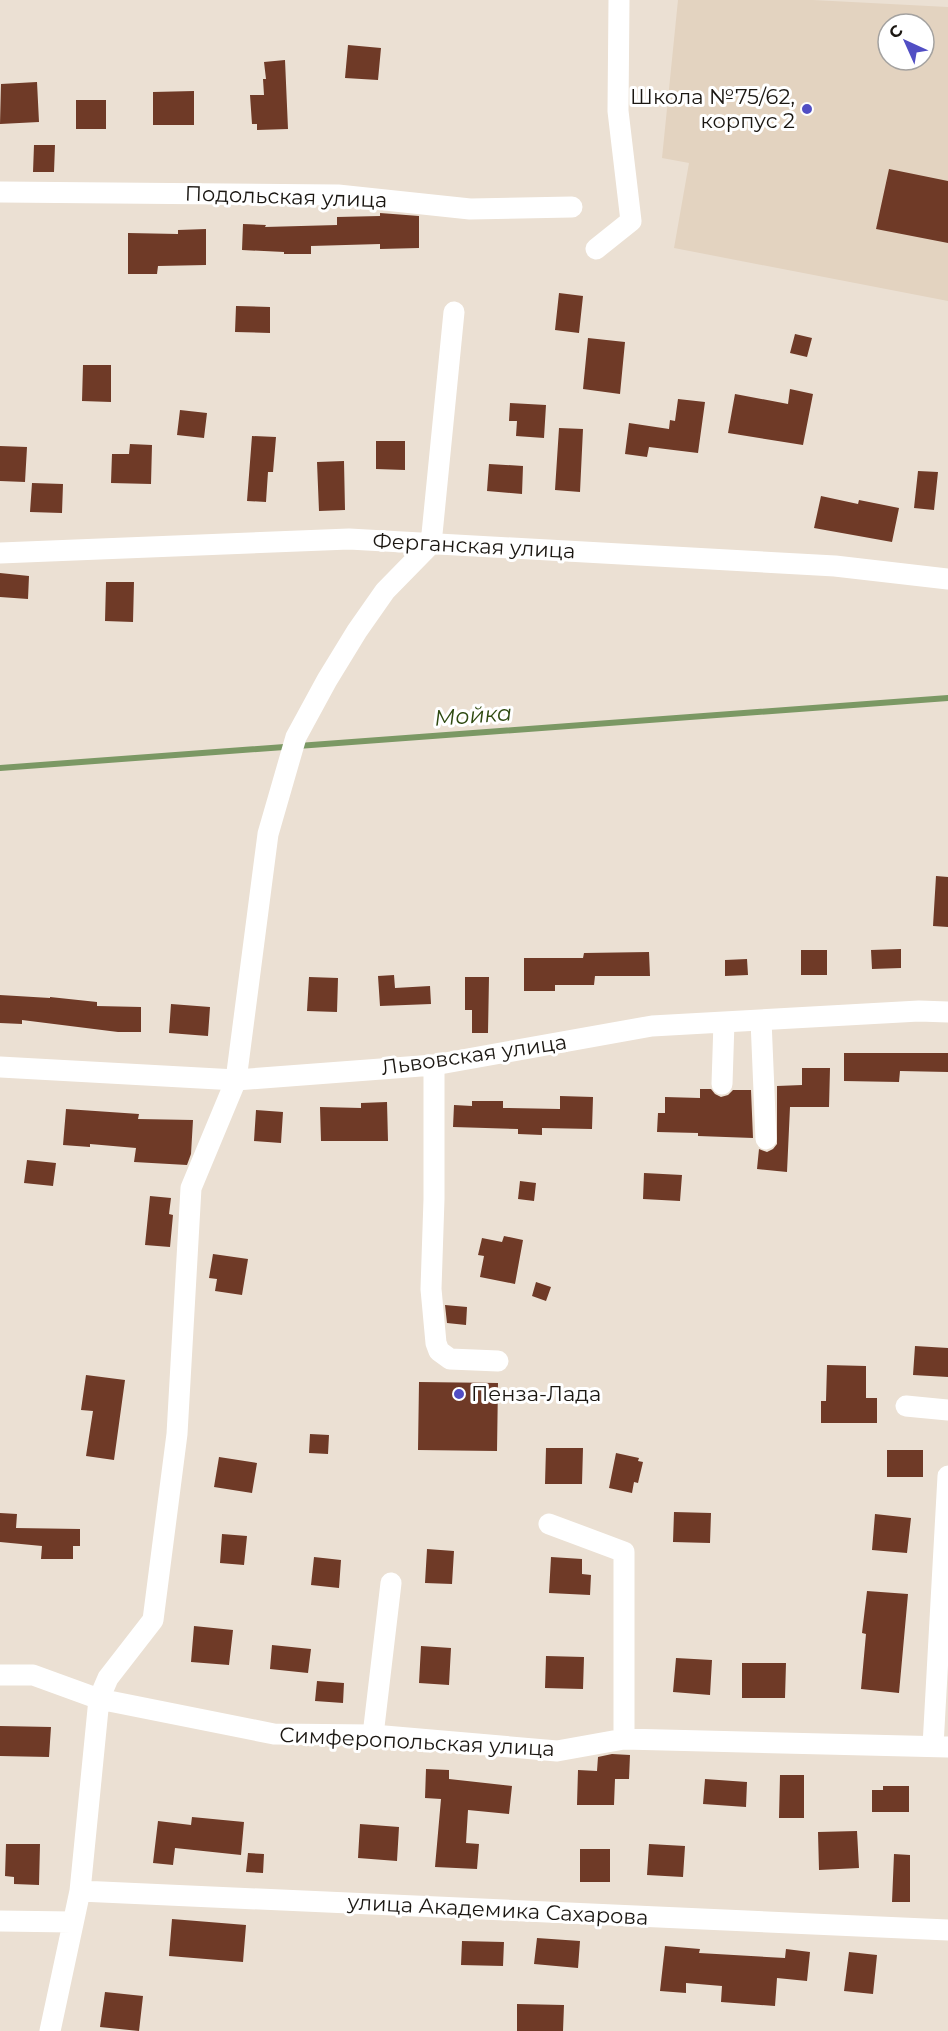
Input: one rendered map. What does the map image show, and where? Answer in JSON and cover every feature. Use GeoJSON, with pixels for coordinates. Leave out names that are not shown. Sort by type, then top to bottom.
{"type":"FeatureCollection","features":[{"type":"Feature","properties":{"kind":"street"},"geometry":{"type":"LineString","coordinates":[[596,249],[631,221],[618,111],[619,0]]}},
{"type":"Feature","properties":{"kind":"street","name":"Подольская улица"},"geometry":{"type":"LineString","coordinates":[[0,192],[339,195],[470,209],[572,207]]}},
{"type":"Feature","properties":{"kind":"street"},"geometry":{"type":"LineString","coordinates":[[50,2031],[80,1891],[99,1699],[108,1678],[153,1620],[177,1434],[191,1188],[236,1080],[268,834],[296,738],[357,631],[385,591],[431,544],[454,312]]}},
{"type":"Feature","properties":{"kind":"street","name":"Ферганская улица"},"geometry":{"type":"LineString","coordinates":[[0,553],[349,539],[835,566],[948,579]]}},
{"type":"Feature","properties":{"kind":"street","name":"Львовская улица"},"geometry":{"type":"LineString","coordinates":[[0,1067],[236,1080],[434,1065],[652,1026],[919,1011],[948,1012]]}},
{"type":"Feature","properties":{"kind":"street"},"geometry":{"type":"LineString","coordinates":[[761,1020],[766,1139]]}},
{"type":"Feature","properties":{"kind":"street"},"geometry":{"type":"LineString","coordinates":[[722,1084],[724,1022]]}},
{"type":"Feature","properties":{"kind":"street"},"geometry":{"type":"LineString","coordinates":[[434,1065],[435,1199],[431,1289],[436,1343],[439,1351],[450,1359],[498,1361]]}},
{"type":"Feature","properties":{"kind":"street"},"geometry":{"type":"LineString","coordinates":[[906,1406],[948,1410]]}},
{"type":"Feature","properties":{"kind":"street"},"geometry":{"type":"LineString","coordinates":[[940,1746],[948,1476]]}},
{"type":"Feature","properties":{"kind":"street"},"geometry":{"type":"LineString","coordinates":[[549,1524],[624,1552],[624,1739]]}},
{"type":"Feature","properties":{"kind":"street"},"geometry":{"type":"LineString","coordinates":[[373,1735],[391,1583]]}},
{"type":"Feature","properties":{"kind":"street","name":"Симферопольская улица"},"geometry":{"type":"LineString","coordinates":[[0,1675],[33,1675],[99,1699],[274,1734],[373,1735],[557,1751],[624,1739],[940,1746]]}},
{"type":"Feature","properties":{"kind":"street","name":"улица Академика Сахарова"},"geometry":{"type":"LineString","coordinates":[[80,1891],[948,1930]]}},
{"type":"Feature","properties":{"kind":"street"},"geometry":{"type":"LineString","coordinates":[[0,1921],[72,1922]]}},
{"type":"Feature","properties":{"kind":"shaded area","name":"Школа №75/62, корпус 2"},"geometry":{"type":"Polygon","coordinates":[[[678,0],[813,0],[948,7],[948,301],[674,248],[689,163],[662,158],[678,0]]]}},
{"type":"Feature","properties":{"kind":"building"},"geometry":{"type":"Polygon","coordinates":[[[348,45],[381,48],[378,80],[345,78],[348,45]]]}},
{"type":"Feature","properties":{"kind":"building"},"geometry":{"type":"Polygon","coordinates":[[[285,60],[288,129],[257,130],[257,124],[252,124],[250,95],[264,95],[263,79],[266,79],[264,62],[285,60]]]}},
{"type":"Feature","properties":{"kind":"building"},"geometry":{"type":"Polygon","coordinates":[[[37,82],[39,122],[0,124],[1,84],[37,82]]]}},
{"type":"Feature","properties":{"kind":"building"},"geometry":{"type":"Polygon","coordinates":[[[194,91],[194,125],[153,125],[153,92],[194,91]]]}},
{"type":"Feature","properties":{"kind":"building"},"geometry":{"type":"Polygon","coordinates":[[[76,100],[106,100],[106,129],[76,129],[76,100]]]}},
{"type":"Feature","properties":{"kind":"building"},"geometry":{"type":"Polygon","coordinates":[[[34,145],[55,145],[54,172],[33,172],[34,145]]]}},
{"type":"Feature","properties":{"kind":"building"},"geometry":{"type":"Polygon","coordinates":[[[889,169],[948,181],[948,243],[876,229],[889,169]]]}},
{"type":"Feature","properties":{"kind":"building"},"geometry":{"type":"Polygon","coordinates":[[[380,213],[419,216],[419,248],[380,249],[380,244],[311,246],[311,254],[242,250],[243,224],[266,225],[265,227],[337,225],[337,217],[380,216],[380,213]]]}},
{"type":"Feature","properties":{"kind":"building"},"geometry":{"type":"Polygon","coordinates":[[[206,229],[206,265],[158,266],[157,274],[128,274],[128,233],[178,234],[178,230],[206,229]]]}},
{"type":"Feature","properties":{"kind":"building"},"geometry":{"type":"Polygon","coordinates":[[[559,293],[583,296],[579,333],[555,330],[559,293]]]}},
{"type":"Feature","properties":{"kind":"building"},"geometry":{"type":"Polygon","coordinates":[[[236,306],[270,307],[270,333],[235,332],[236,306]]]}},
{"type":"Feature","properties":{"kind":"building"},"geometry":{"type":"Polygon","coordinates":[[[795,334],[812,338],[807,357],[790,353],[795,334]]]}},
{"type":"Feature","properties":{"kind":"building"},"geometry":{"type":"Polygon","coordinates":[[[588,338],[625,342],[620,394],[583,389],[588,338]]]}},
{"type":"Feature","properties":{"kind":"building"},"geometry":{"type":"Polygon","coordinates":[[[83,365],[111,365],[111,402],[82,401],[83,365]]]}},
{"type":"Feature","properties":{"kind":"building"},"geometry":{"type":"Polygon","coordinates":[[[790,389],[813,394],[803,445],[728,433],[735,394],[788,404],[790,389]]]}},
{"type":"Feature","properties":{"kind":"building"},"geometry":{"type":"Polygon","coordinates":[[[678,399],[705,402],[698,453],[649,447],[647,457],[625,454],[629,423],[669,429],[670,420],[675,421],[678,399]]]}},
{"type":"Feature","properties":{"kind":"building"},"geometry":{"type":"Polygon","coordinates":[[[510,403],[546,405],[544,438],[516,436],[517,421],[509,421],[510,403]]]}},
{"type":"Feature","properties":{"kind":"building"},"geometry":{"type":"Polygon","coordinates":[[[180,410],[207,413],[204,438],[177,435],[180,410]]]}},
{"type":"Feature","properties":{"kind":"building"},"geometry":{"type":"Polygon","coordinates":[[[559,428],[583,429],[580,492],[555,490],[559,428]]]}},
{"type":"Feature","properties":{"kind":"building"},"geometry":{"type":"Polygon","coordinates":[[[252,436],[276,437],[273,472],[268,472],[266,502],[247,501],[252,436]]]}},
{"type":"Feature","properties":{"kind":"building"},"geometry":{"type":"Polygon","coordinates":[[[376,441],[405,441],[405,470],[376,469],[376,441]]]}},
{"type":"Feature","properties":{"kind":"building"},"geometry":{"type":"Polygon","coordinates":[[[130,444],[152,445],[151,484],[111,483],[112,454],[129,454],[130,444]]]}},
{"type":"Feature","properties":{"kind":"building"},"geometry":{"type":"Polygon","coordinates":[[[0,446],[27,447],[25,482],[0,481],[0,446]]]}},
{"type":"Feature","properties":{"kind":"building"},"geometry":{"type":"Polygon","coordinates":[[[344,461],[345,510],[319,511],[317,462],[344,461]]]}},
{"type":"Feature","properties":{"kind":"building"},"geometry":{"type":"Polygon","coordinates":[[[489,464],[523,466],[522,494],[487,491],[489,464]]]}},
{"type":"Feature","properties":{"kind":"building"},"geometry":{"type":"Polygon","coordinates":[[[918,471],[938,472],[934,510],[914,508],[918,471]]]}},
{"type":"Feature","properties":{"kind":"building"},"geometry":{"type":"Polygon","coordinates":[[[32,483],[63,484],[62,513],[30,512],[32,483]]]}},
{"type":"Feature","properties":{"kind":"building"},"geometry":{"type":"Polygon","coordinates":[[[821,496],[858,504],[859,500],[899,508],[892,542],[814,528],[821,496]]]}},
{"type":"Feature","properties":{"kind":"building"},"geometry":{"type":"Polygon","coordinates":[[[0,573],[29,576],[28,599],[0,597],[0,573]]]}},
{"type":"Feature","properties":{"kind":"building"},"geometry":{"type":"Polygon","coordinates":[[[106,582],[134,582],[133,622],[105,621],[106,582]]]}},
{"type":"Feature","properties":{"kind":"building"},"geometry":{"type":"Polygon","coordinates":[[[936,876],[948,877],[948,927],[933,926],[936,876]]]}},
{"type":"Feature","properties":{"kind":"building"},"geometry":{"type":"Polygon","coordinates":[[[901,949],[901,968],[872,969],[871,950],[901,949]]]}},
{"type":"Feature","properties":{"kind":"building"},"geometry":{"type":"Polygon","coordinates":[[[801,950],[827,950],[827,975],[801,975],[801,950]]]}},
{"type":"Feature","properties":{"kind":"building"},"geometry":{"type":"Polygon","coordinates":[[[649,952],[650,976],[595,976],[594,985],[555,985],[555,991],[524,991],[524,958],[583,958],[584,953],[649,952]]]}},
{"type":"Feature","properties":{"kind":"building"},"geometry":{"type":"Polygon","coordinates":[[[747,959],[748,975],[725,976],[725,960],[747,959]]]}},
{"type":"Feature","properties":{"kind":"building"},"geometry":{"type":"Polygon","coordinates":[[[394,975],[395,988],[430,986],[431,1004],[380,1006],[378,976],[394,975]]]}},
{"type":"Feature","properties":{"kind":"building"},"geometry":{"type":"Polygon","coordinates":[[[309,977],[338,978],[337,1012],[307,1011],[309,977]]]}},
{"type":"Feature","properties":{"kind":"building"},"geometry":{"type":"Polygon","coordinates":[[[465,977],[489,977],[488,1033],[472,1033],[472,1010],[465,1010],[465,977]]]}},
{"type":"Feature","properties":{"kind":"building"},"geometry":{"type":"Polygon","coordinates":[[[0,995],[97,1002],[97,1006],[141,1007],[141,1032],[118,1032],[22,1020],[22,1024],[0,1023],[0,995]]]}},
{"type":"Feature","properties":{"kind":"building"},"geometry":{"type":"Polygon","coordinates":[[[171,1004],[210,1007],[208,1036],[169,1033],[171,1004]]]}},
{"type":"Feature","properties":{"kind":"building"},"geometry":{"type":"Polygon","coordinates":[[[844,1053],[948,1053],[948,1072],[900,1071],[899,1082],[844,1081],[844,1053]]]}},
{"type":"Feature","properties":{"kind":"building"},"geometry":{"type":"Polygon","coordinates":[[[802,1068],[830,1068],[829,1107],[790,1107],[787,1172],[757,1169],[759,1149],[767,1152],[777,1144],[777,1086],[802,1085],[802,1068]]]}},
{"type":"Feature","properties":{"kind":"building"},"geometry":{"type":"Polygon","coordinates":[[[700,1089],[711,1089],[721,1097],[733,1090],[751,1090],[753,1138],[657,1132],[658,1113],[665,1113],[665,1097],[700,1098],[700,1089]]]}},
{"type":"Feature","properties":{"kind":"building"},"geometry":{"type":"Polygon","coordinates":[[[560,1096],[593,1097],[592,1129],[542,1128],[542,1135],[518,1134],[518,1129],[453,1127],[454,1105],[472,1106],[472,1101],[503,1101],[503,1108],[560,1109],[560,1096]]]}},
{"type":"Feature","properties":{"kind":"building"},"geometry":{"type":"Polygon","coordinates":[[[387,1102],[388,1141],[321,1141],[320,1107],[361,1108],[361,1103],[387,1102]]]}},
{"type":"Feature","properties":{"kind":"building"},"geometry":{"type":"Polygon","coordinates":[[[66,1109],[139,1114],[138,1119],[193,1120],[191,1154],[187,1165],[134,1162],[136,1148],[90,1144],[90,1147],[63,1145],[66,1109]]]}},
{"type":"Feature","properties":{"kind":"building"},"geometry":{"type":"Polygon","coordinates":[[[256,1110],[283,1112],[281,1143],[254,1141],[256,1110]]]}},
{"type":"Feature","properties":{"kind":"building"},"geometry":{"type":"Polygon","coordinates":[[[27,1160],[56,1163],[53,1186],[24,1183],[27,1160]]]}},
{"type":"Feature","properties":{"kind":"building"},"geometry":{"type":"Polygon","coordinates":[[[644,1173],[682,1175],[680,1201],[643,1199],[644,1173]]]}},
{"type":"Feature","properties":{"kind":"building"},"geometry":{"type":"Polygon","coordinates":[[[520,1181],[536,1183],[534,1201],[518,1199],[520,1181]]]}},
{"type":"Feature","properties":{"kind":"building"},"geometry":{"type":"Polygon","coordinates":[[[150,1196],[171,1198],[169,1214],[173,1215],[170,1247],[145,1245],[150,1196]]]}},
{"type":"Feature","properties":{"kind":"building"},"geometry":{"type":"Polygon","coordinates":[[[504,1236],[523,1240],[515,1284],[480,1277],[484,1256],[478,1255],[482,1238],[502,1242],[504,1236]]]}},
{"type":"Feature","properties":{"kind":"building"},"geometry":{"type":"Polygon","coordinates":[[[213,1254],[248,1259],[242,1295],[215,1291],[217,1279],[209,1278],[213,1254]]]}},
{"type":"Feature","properties":{"kind":"building"},"geometry":{"type":"Polygon","coordinates":[[[536,1282],[551,1287],[546,1301],[532,1296],[536,1282]]]}},
{"type":"Feature","properties":{"kind":"building"},"geometry":{"type":"Polygon","coordinates":[[[445,1305],[467,1307],[466,1325],[447,1323],[445,1305]]]}},
{"type":"Feature","properties":{"kind":"building"},"geometry":{"type":"Polygon","coordinates":[[[915,1346],[948,1348],[948,1377],[913,1375],[915,1346]]]}},
{"type":"Feature","properties":{"kind":"building"},"geometry":{"type":"Polygon","coordinates":[[[827,1365],[866,1366],[866,1398],[877,1398],[877,1423],[821,1423],[821,1401],[826,1401],[827,1365]]]}},
{"type":"Feature","properties":{"kind":"building"},"geometry":{"type":"Polygon","coordinates":[[[86,1375],[125,1380],[114,1460],[86,1456],[93,1411],[81,1410],[86,1375]]]}},
{"type":"Feature","properties":{"kind":"building"},"geometry":{"type":"Polygon","coordinates":[[[419,1382],[498,1383],[497,1451],[418,1450],[419,1382]]]}},
{"type":"Feature","properties":{"kind":"building"},"geometry":{"type":"Polygon","coordinates":[[[310,1434],[329,1435],[328,1454],[309,1453],[310,1434]]]}},
{"type":"Feature","properties":{"kind":"building"},"geometry":{"type":"Polygon","coordinates":[[[546,1448],[583,1448],[582,1484],[545,1484],[546,1448]]]}},
{"type":"Feature","properties":{"kind":"building"},"geometry":{"type":"Polygon","coordinates":[[[887,1450],[923,1450],[923,1477],[887,1477],[887,1450]]]}},
{"type":"Feature","properties":{"kind":"building"},"geometry":{"type":"Polygon","coordinates":[[[616,1453],[639,1458],[638,1461],[643,1462],[638,1483],[634,1482],[632,1493],[609,1488],[616,1453]]]}},
{"type":"Feature","properties":{"kind":"building"},"geometry":{"type":"Polygon","coordinates":[[[219,1457],[257,1463],[252,1493],[214,1487],[219,1457]]]}},
{"type":"Feature","properties":{"kind":"building"},"geometry":{"type":"Polygon","coordinates":[[[674,1512],[711,1513],[710,1543],[673,1542],[674,1512]]]}},
{"type":"Feature","properties":{"kind":"building"},"geometry":{"type":"Polygon","coordinates":[[[0,1513],[17,1514],[16,1528],[80,1529],[80,1546],[73,1546],[73,1559],[41,1559],[42,1546],[0,1542],[0,1513]]]}},
{"type":"Feature","properties":{"kind":"building"},"geometry":{"type":"Polygon","coordinates":[[[875,1514],[911,1518],[907,1553],[872,1550],[875,1514]]]}},
{"type":"Feature","properties":{"kind":"building"},"geometry":{"type":"Polygon","coordinates":[[[222,1534],[247,1536],[244,1565],[220,1563],[222,1534]]]}},
{"type":"Feature","properties":{"kind":"building"},"geometry":{"type":"Polygon","coordinates":[[[427,1549],[454,1551],[452,1584],[425,1583],[427,1549]]]}},
{"type":"Feature","properties":{"kind":"building"},"geometry":{"type":"Polygon","coordinates":[[[314,1557],[341,1560],[339,1588],[311,1585],[314,1557]]]}},
{"type":"Feature","properties":{"kind":"building"},"geometry":{"type":"Polygon","coordinates":[[[551,1557],[582,1559],[582,1574],[591,1575],[590,1595],[549,1593],[551,1557]]]}},
{"type":"Feature","properties":{"kind":"building"},"geometry":{"type":"Polygon","coordinates":[[[867,1591],[908,1594],[899,1693],[861,1689],[866,1634],[862,1633],[867,1591]]]}},
{"type":"Feature","properties":{"kind":"building"},"geometry":{"type":"Polygon","coordinates":[[[194,1626],[233,1630],[229,1665],[191,1662],[194,1626]]]}},
{"type":"Feature","properties":{"kind":"building"},"geometry":{"type":"Polygon","coordinates":[[[272,1645],[311,1649],[308,1673],[270,1669],[272,1645]]]}},
{"type":"Feature","properties":{"kind":"building"},"geometry":{"type":"Polygon","coordinates":[[[421,1646],[451,1648],[449,1685],[419,1683],[421,1646]]]}},
{"type":"Feature","properties":{"kind":"building"},"geometry":{"type":"Polygon","coordinates":[[[546,1656],[584,1657],[583,1689],[545,1688],[546,1656]]]}},
{"type":"Feature","properties":{"kind":"building"},"geometry":{"type":"Polygon","coordinates":[[[676,1658],[712,1660],[710,1695],[673,1692],[676,1658]]]}},
{"type":"Feature","properties":{"kind":"building"},"geometry":{"type":"Polygon","coordinates":[[[742,1663],[786,1663],[785,1698],[742,1698],[742,1663]]]}},
{"type":"Feature","properties":{"kind":"building"},"geometry":{"type":"Polygon","coordinates":[[[317,1681],[344,1683],[343,1703],[315,1701],[317,1681]]]}},
{"type":"Feature","properties":{"kind":"building"},"geometry":{"type":"Polygon","coordinates":[[[0,1726],[51,1727],[49,1757],[0,1756],[0,1726]]]}},
{"type":"Feature","properties":{"kind":"building"},"geometry":{"type":"Polygon","coordinates":[[[612,1754],[630,1755],[629,1779],[615,1779],[614,1805],[577,1805],[578,1770],[597,1771],[598,1757],[612,1754]]]}},
{"type":"Feature","properties":{"kind":"building"},"geometry":{"type":"Polygon","coordinates":[[[426,1769],[449,1770],[449,1779],[512,1786],[509,1814],[468,1810],[466,1843],[479,1844],[477,1869],[435,1867],[441,1799],[425,1798],[426,1769]]]}},
{"type":"Feature","properties":{"kind":"building"},"geometry":{"type":"Polygon","coordinates":[[[780,1775],[804,1775],[804,1818],[779,1818],[780,1775]]]}},
{"type":"Feature","properties":{"kind":"building"},"geometry":{"type":"Polygon","coordinates":[[[705,1779],[747,1782],[746,1807],[703,1804],[705,1779]]]}},
{"type":"Feature","properties":{"kind":"building"},"geometry":{"type":"Polygon","coordinates":[[[883,1786],[909,1786],[909,1812],[872,1812],[872,1790],[883,1790],[883,1786]]]}},
{"type":"Feature","properties":{"kind":"building"},"geometry":{"type":"Polygon","coordinates":[[[192,1817],[244,1822],[241,1855],[175,1848],[173,1865],[153,1863],[158,1821],[191,1825],[192,1817]]]}},
{"type":"Feature","properties":{"kind":"building"},"geometry":{"type":"Polygon","coordinates":[[[360,1824],[399,1827],[397,1861],[358,1858],[360,1824]]]}},
{"type":"Feature","properties":{"kind":"building"},"geometry":{"type":"Polygon","coordinates":[[[857,1831],[859,1868],[819,1870],[818,1832],[857,1831]]]}},
{"type":"Feature","properties":{"kind":"building"},"geometry":{"type":"Polygon","coordinates":[[[6,1844],[40,1844],[39,1885],[14,1884],[14,1877],[5,1876],[6,1844]]]}},
{"type":"Feature","properties":{"kind":"building"},"geometry":{"type":"Polygon","coordinates":[[[649,1844],[685,1846],[683,1877],[647,1875],[649,1844]]]}},
{"type":"Feature","properties":{"kind":"building"},"geometry":{"type":"Polygon","coordinates":[[[580,1849],[610,1849],[610,1882],[580,1882],[580,1849]]]}},
{"type":"Feature","properties":{"kind":"building"},"geometry":{"type":"Polygon","coordinates":[[[248,1853],[264,1854],[263,1873],[246,1872],[248,1853]]]}},
{"type":"Feature","properties":{"kind":"building"},"geometry":{"type":"Polygon","coordinates":[[[894,1854],[910,1855],[910,1902],[892,1902],[894,1854]]]}},
{"type":"Feature","properties":{"kind":"building"},"geometry":{"type":"Polygon","coordinates":[[[172,1919],[246,1925],[243,1962],[169,1956],[172,1919]]]}},
{"type":"Feature","properties":{"kind":"building"},"geometry":{"type":"Polygon","coordinates":[[[537,1938],[580,1941],[578,1968],[534,1964],[537,1938]]]}},
{"type":"Feature","properties":{"kind":"building"},"geometry":{"type":"Polygon","coordinates":[[[462,1941],[504,1942],[503,1966],[461,1965],[462,1941]]]}},
{"type":"Feature","properties":{"kind":"building"},"geometry":{"type":"Polygon","coordinates":[[[665,1946],[700,1949],[699,1953],[785,1958],[786,1949],[810,1952],[807,1981],[777,1978],[775,2006],[721,2002],[722,1986],[686,1983],[686,1993],[660,1991],[665,1946]]]}},
{"type":"Feature","properties":{"kind":"building"},"geometry":{"type":"Polygon","coordinates":[[[849,1952],[877,1955],[873,1994],[844,1991],[849,1952]]]}},
{"type":"Feature","properties":{"kind":"building"},"geometry":{"type":"Polygon","coordinates":[[[105,1992],[143,1996],[139,2031],[100,2027],[105,1992]]]}},
{"type":"Feature","properties":{"kind":"building"},"geometry":{"type":"Polygon","coordinates":[[[517,2004],[564,2005],[563,2031],[517,2031],[517,2004]]]}},
{"type":"Feature","properties":{"kind":"waterway","name":"Мойка"},"geometry":{"type":"LineString","coordinates":[[0,768],[948,698]]}},
{"type":"Feature","properties":{"kind":"place","name":"Школа №75/62, корпус 2"},"geometry":{"type":"Point","coordinates":[807,109]}},
{"type":"Feature","properties":{"kind":"place","name":"Пенза-Лада"},"geometry":{"type":"Point","coordinates":[459,1394]}}]}
